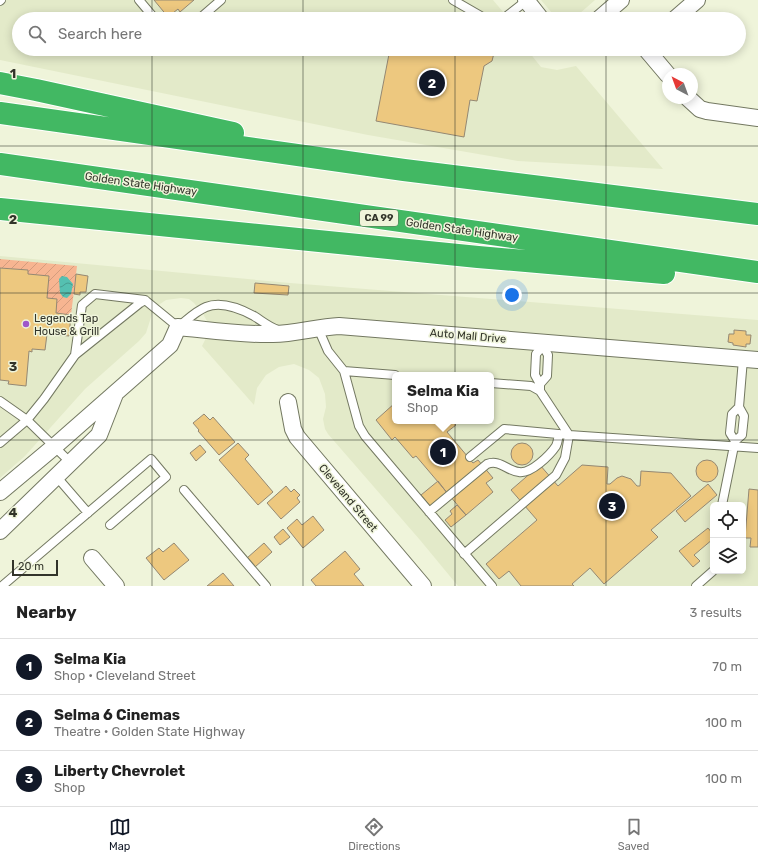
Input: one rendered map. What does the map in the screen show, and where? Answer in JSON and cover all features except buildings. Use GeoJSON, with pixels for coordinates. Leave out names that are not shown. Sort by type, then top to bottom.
{"type":"FeatureCollection","features":[{"type":"Feature","properties":{"kind":"highway"},"geometry":{"type":"LineString","coordinates":[[0,83],[404,170]]}},
{"type":"Feature","properties":{"kind":"highway"},"geometry":{"type":"LineString","coordinates":[[0,113],[404,170],[758,214]]}},
{"type":"Feature","properties":{"kind":"highway","name":"Golden State Highway"},"geometry":{"type":"LineString","coordinates":[[0,164],[758,272]]}},
{"type":"Feature","properties":{"kind":"highway"},"geometry":{"type":"LineString","coordinates":[[0,209],[478,257],[758,281]]}},
{"type":"Feature","properties":{"kind":"street"},"geometry":{"type":"LineString","coordinates":[[526,0],[535,12]]}},
{"type":"Feature","properties":{"kind":"street"},"geometry":{"type":"LineString","coordinates":[[607,12],[621,0]]}},
{"type":"Feature","properties":{"kind":"street"},"geometry":{"type":"LineString","coordinates":[[683,12],[697,0]]}},
{"type":"Feature","properties":{"kind":"street"},"geometry":{"type":"LineString","coordinates":[[652,56],[662,68]]}},
{"type":"Feature","properties":{"kind":"street"},"geometry":{"type":"LineString","coordinates":[[695,104],[700,109],[707,111],[758,118]]}},
{"type":"Feature","properties":{"kind":"street","name":"Auto Mall Drive"},"geometry":{"type":"LineString","coordinates":[[178,327],[272,334],[339,326],[543,344],[750,359]]}},
{"type":"Feature","properties":{"kind":"street"},"geometry":{"type":"LineString","coordinates":[[0,492],[170,345],[178,327]]}},
{"type":"Feature","properties":{"kind":"street"},"geometry":{"type":"LineString","coordinates":[[0,531],[99,435],[117,391]]}},
{"type":"Feature","properties":{"kind":"street","name":"Cleveland Street"},"geometry":{"type":"LineString","coordinates":[[288,402],[296,437],[424,586]]}},
{"type":"Feature","properties":{"kind":"street"},"geometry":{"type":"LineString","coordinates":[[92,558],[116,586]]}},
{"type":"Feature","properties":{"kind":"lane"},"geometry":{"type":"LineString","coordinates":[[139,0],[150,12]]}},
{"type":"Feature","properties":{"kind":"lane"},"geometry":{"type":"LineString","coordinates":[[207,12],[221,0]]}},
{"type":"Feature","properties":{"kind":"lane"},"geometry":{"type":"LineString","coordinates":[[453,0],[474,12]]}},
{"type":"Feature","properties":{"kind":"lane"},"geometry":{"type":"LineString","coordinates":[[512,12],[526,0]]}},
{"type":"Feature","properties":{"kind":"lane"},"geometry":{"type":"LineString","coordinates":[[75,355],[82,305],[95,294],[145,300],[178,327],[203,308],[211,305],[218,305],[228,306],[245,312],[273,328],[297,332]]}},
{"type":"Feature","properties":{"kind":"lane"},"geometry":{"type":"LineString","coordinates":[[0,443],[28,420],[75,355],[145,300]]}},
{"type":"Feature","properties":{"kind":"lane"},"geometry":{"type":"LineString","coordinates":[[318,328],[328,351],[344,371],[359,426],[365,436],[492,586]]}},
{"type":"Feature","properties":{"kind":"lane"},"geometry":{"type":"LineString","coordinates":[[540,387],[547,376],[548,355],[543,344]]}},
{"type":"Feature","properties":{"kind":"lane"},"geometry":{"type":"LineString","coordinates":[[464,554],[556,475],[565,458],[569,435],[540,387],[535,375],[536,354],[543,344]]}},
{"type":"Feature","properties":{"kind":"lane"},"geometry":{"type":"LineString","coordinates":[[735,443],[730,433],[732,414],[739,407],[750,359]]}},
{"type":"Feature","properties":{"kind":"lane"},"geometry":{"type":"LineString","coordinates":[[344,371],[392,375]]}},
{"type":"Feature","properties":{"kind":"lane"},"geometry":{"type":"LineString","coordinates":[[494,383],[540,387]]}},
{"type":"Feature","properties":{"kind":"lane"},"geometry":{"type":"LineString","coordinates":[[0,401],[28,420],[70,462]]}},
{"type":"Feature","properties":{"kind":"lane"},"geometry":{"type":"LineString","coordinates":[[723,502],[735,443],[742,435],[744,416],[739,407]]}},
{"type":"Feature","properties":{"kind":"lane"},"geometry":{"type":"LineString","coordinates":[[470,457],[504,429],[569,435],[735,443],[758,448]]}},
{"type":"Feature","properties":{"kind":"lane"},"geometry":{"type":"LineString","coordinates":[[429,512],[487,464],[498,463],[519,472],[530,470],[552,451],[557,444],[559,434]]}},
{"type":"Feature","properties":{"kind":"lane"},"geometry":{"type":"LineString","coordinates":[[2,586],[151,459],[166,477],[110,525]]}},
{"type":"Feature","properties":{"kind":"lane"},"geometry":{"type":"LineString","coordinates":[[56,476],[88,513]]}},
{"type":"Feature","properties":{"kind":"lane"},"geometry":{"type":"LineString","coordinates":[[184,490],[266,586]]}},
{"type":"Feature","properties":{"kind":"lane"},"geometry":{"type":"LineString","coordinates":[[696,586],[710,574]]}},
{"type":"Feature","properties":{"kind":"shaded area"},"geometry":{"type":"Polygon","coordinates":[[[0,0],[493,0],[503,12],[12,12],[12,56],[532,56],[541,67],[557,70],[576,66],[663,169],[518,161],[368,135],[0,60],[0,0]]]}},
{"type":"Feature","properties":{"kind":"shaded area"},"geometry":{"type":"Polygon","coordinates":[[[541,0],[595,0],[581,12],[551,12],[541,0]]]}},
{"type":"Feature","properties":{"kind":"shaded area"},"geometry":{"type":"Polygon","coordinates":[[[0,256],[290,283],[758,320],[758,586],[458,586],[328,434],[325,429],[323,419],[326,407],[325,394],[319,378],[309,370],[294,364],[279,367],[266,375],[257,388],[254,405],[202,346],[207,331],[207,321],[194,303],[189,299],[181,298],[166,300],[160,304],[153,311],[146,333],[139,341],[85,389],[25,456],[0,478],[0,256]]]}},
{"type":"Feature","properties":{"kind":"shaded area"},"geometry":{"type":"Polygon","coordinates":[[[0,259],[77,266],[71,315],[56,313],[47,298],[28,274],[28,270],[0,268],[0,259]]]}},
{"type":"Feature","properties":{"kind":"water"},"geometry":{"type":"Polygon","coordinates":[[[62,276],[67,277],[73,284],[71,294],[67,298],[63,297],[60,293],[59,279],[62,276]]]}},
{"type":"Feature","properties":{"kind":"place","name":"Selma 6 Cinemas"},"geometry":{"type":"Point","coordinates":[432,83]}},
{"type":"Feature","properties":{"kind":"place","name":"Legends Tap House & Grill"},"geometry":{"type":"Point","coordinates":[26,324]}},
{"type":"Feature","properties":{"kind":"place","name":"Selma Kia"},"geometry":{"type":"Point","coordinates":[443,452]}},
{"type":"Feature","properties":{"kind":"place","name":"Liberty Chevrolet"},"geometry":{"type":"Point","coordinates":[612,506]}}]}
